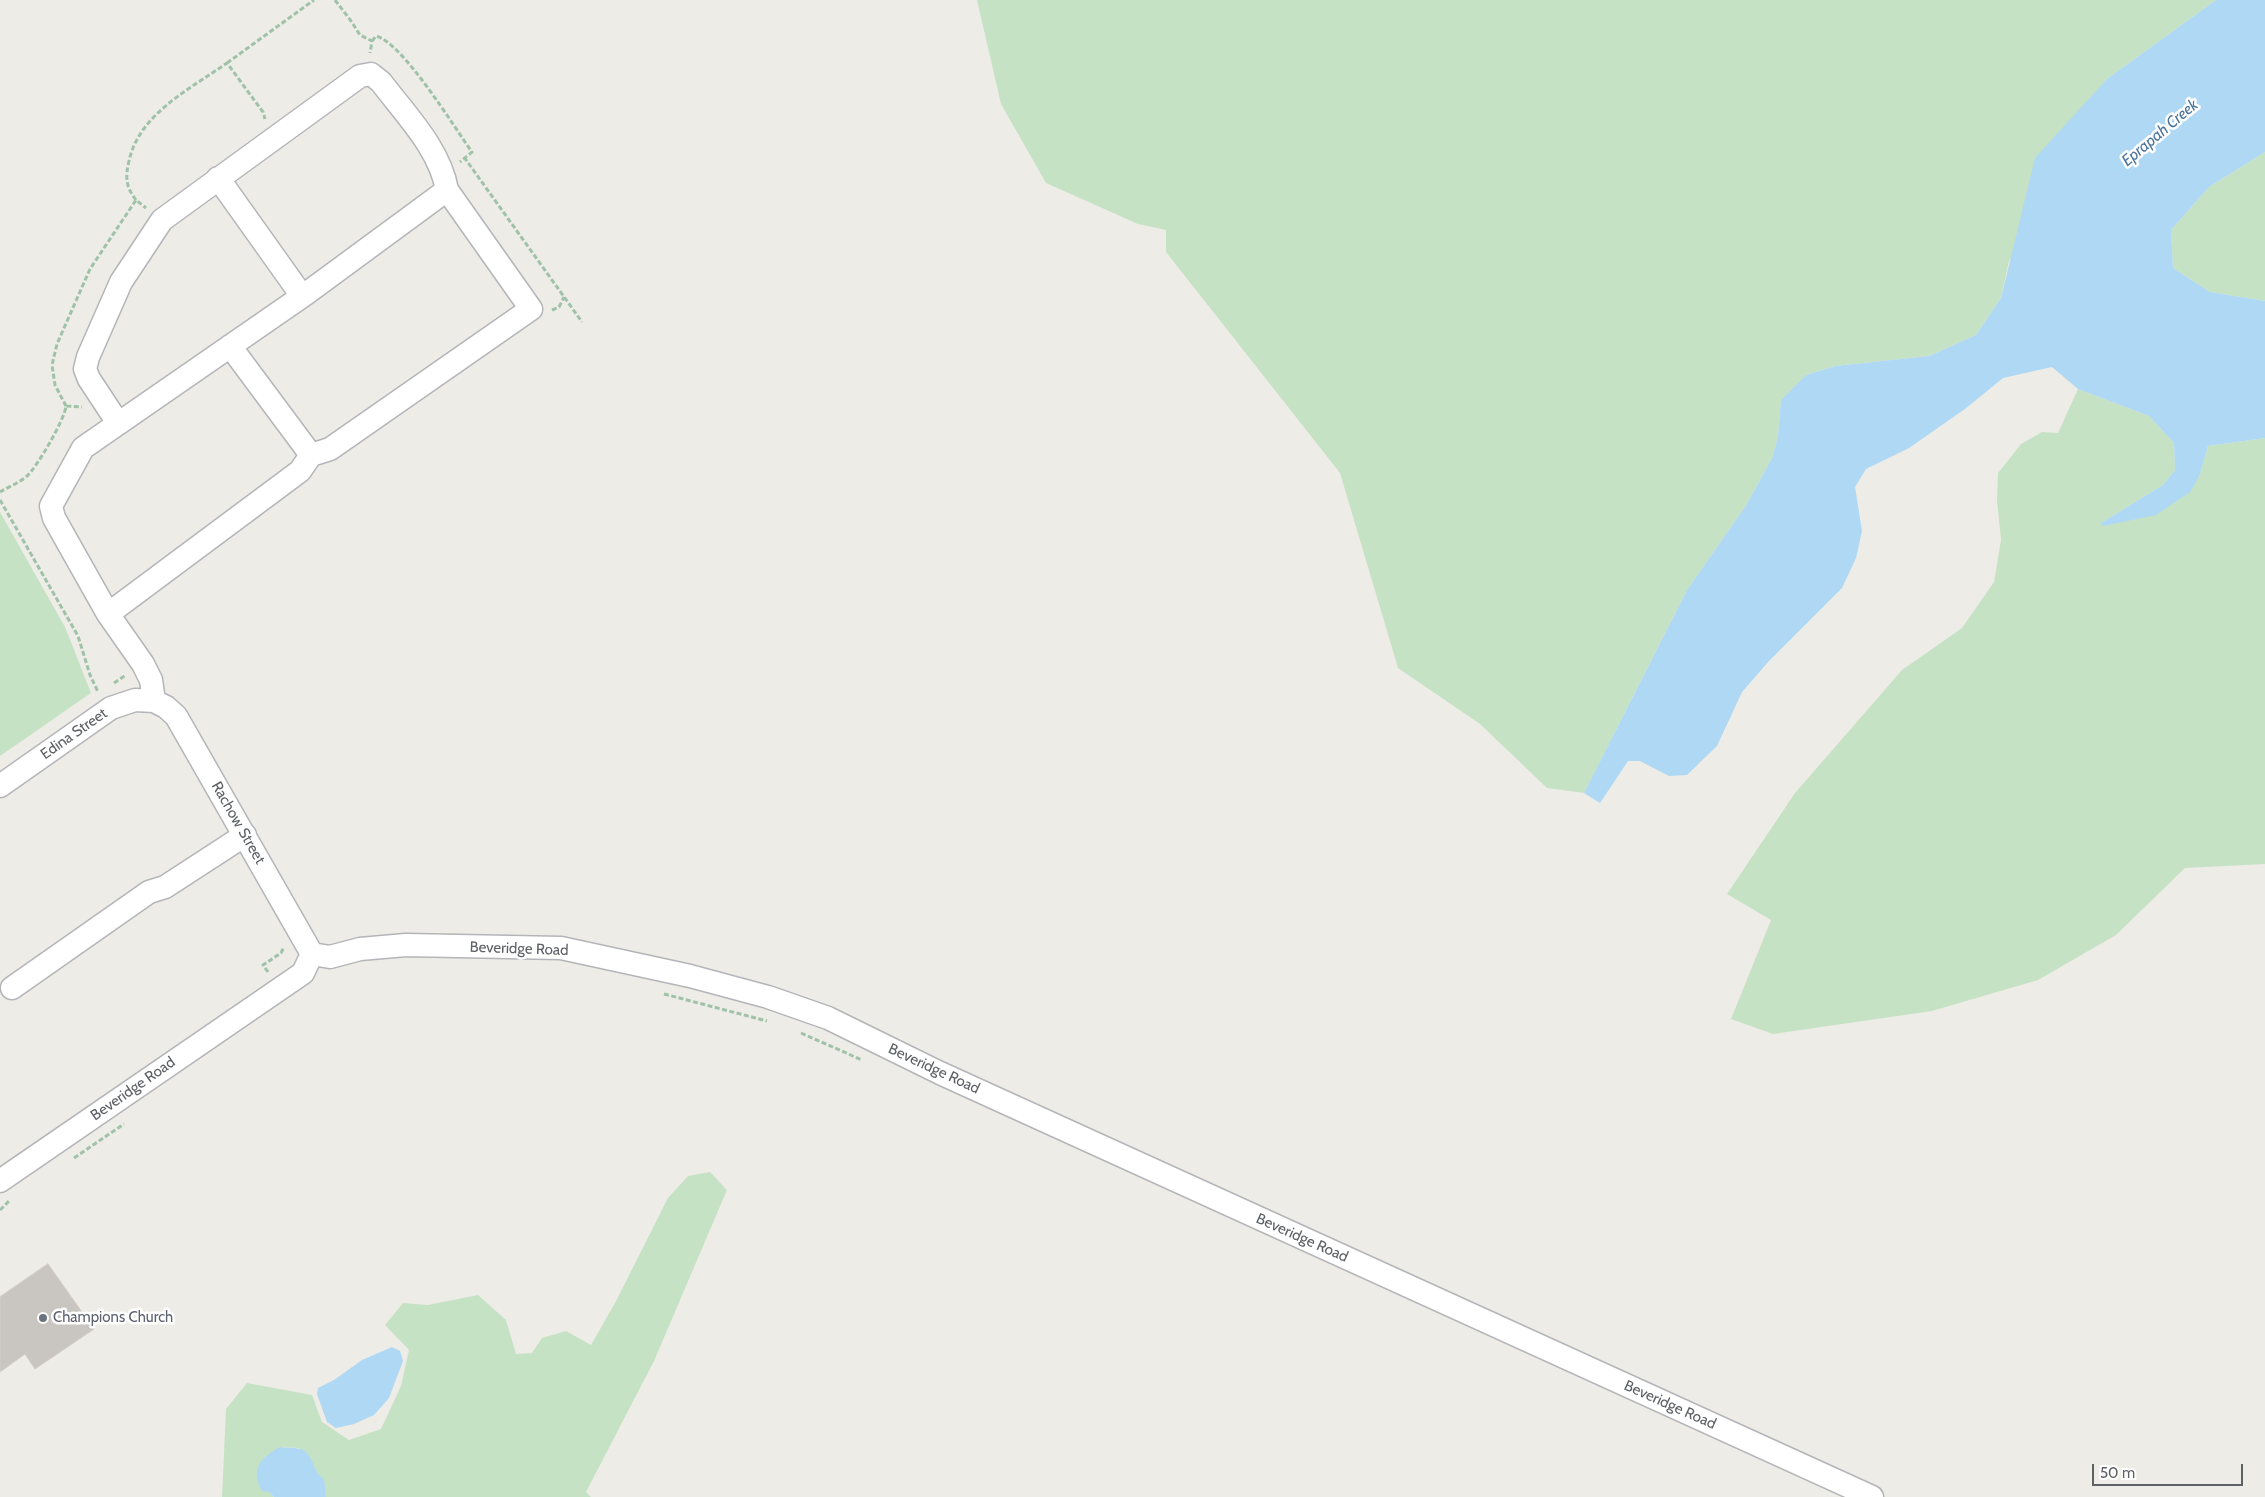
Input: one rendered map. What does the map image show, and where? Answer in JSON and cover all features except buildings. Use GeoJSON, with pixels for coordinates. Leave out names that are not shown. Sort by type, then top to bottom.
{"type":"FeatureCollection","features":[{"type":"Feature","properties":{"kind":"street"},"geometry":{"type":"LineString","coordinates":[[108,614],[300,471],[311,455],[330,449],[532,309],[445,181],[430,148],[387,89],[371,74],[360,76],[162,220],[121,282],[88,357],[85,369],[111,428]]}},
{"type":"Feature","properties":{"kind":"street"},"geometry":{"type":"LineString","coordinates":[[218,178],[302,296]]}},
{"type":"Feature","properties":{"kind":"street"},"geometry":{"type":"LineString","coordinates":[[154,701],[151,680],[143,664],[108,614],[54,518],[51,506],[83,448],[302,296],[445,181]]}},
{"type":"Feature","properties":{"kind":"street"},"geometry":{"type":"LineString","coordinates":[[230,346],[311,455]]}},
{"type":"Feature","properties":{"kind":"street","name":"Edina Street"},"geometry":{"type":"LineString","coordinates":[[0,786],[111,708],[135,700],[154,701]]}},
{"type":"Feature","properties":{"kind":"street","name":"Rachow Street"},"geometry":{"type":"LineString","coordinates":[[154,701],[166,707],[176,716],[312,954]]}},
{"type":"Feature","properties":{"kind":"street"},"geometry":{"type":"LineString","coordinates":[[12,988],[149,892],[165,887],[245,835]]}},
{"type":"Feature","properties":{"kind":"street","name":"Beveridge Road"},"geometry":{"type":"LineString","coordinates":[[0,1181],[303,973],[312,954],[330,957],[360,949],[406,945],[561,948],[690,976],[768,997],[828,1018],[949,1077],[1872,1497]]}},
{"type":"Feature","properties":{"kind":"path"},"geometry":{"type":"LineString","coordinates":[[162,220],[136,200],[128,190],[126,182],[127,168],[134,142],[151,120],[166,105],[314,0]]}},
{"type":"Feature","properties":{"kind":"path"},"geometry":{"type":"LineString","coordinates":[[335,0],[360,35],[372,41]]}},
{"type":"Feature","properties":{"kind":"path"},"geometry":{"type":"LineString","coordinates":[[371,74],[369,56],[372,41],[376,36],[383,38],[400,54],[472,152],[464,157],[445,181]]}},
{"type":"Feature","properties":{"kind":"path"},"geometry":{"type":"LineString","coordinates":[[226,62],[263,112],[271,140]]}},
{"type":"Feature","properties":{"kind":"path"},"geometry":{"type":"LineString","coordinates":[[464,157],[582,322]]}},
{"type":"Feature","properties":{"kind":"path"},"geometry":{"type":"LineString","coordinates":[[0,492],[28,476],[58,429],[66,412],[66,406],[55,385],[52,365],[57,344],[90,269],[136,200]]}},
{"type":"Feature","properties":{"kind":"path"},"geometry":{"type":"LineString","coordinates":[[66,406],[80,405],[111,428]]}},
{"type":"Feature","properties":{"kind":"path"},"geometry":{"type":"LineString","coordinates":[[0,500],[78,636],[90,675],[99,693],[111,708]]}},
{"type":"Feature","properties":{"kind":"path"},"geometry":{"type":"LineString","coordinates":[[280,988],[263,965],[281,953],[284,946],[282,938]]}},
{"type":"Feature","properties":{"kind":"path"},"geometry":{"type":"LineString","coordinates":[[655,992],[768,1021]]}},
{"type":"Feature","properties":{"kind":"path"},"geometry":{"type":"LineString","coordinates":[[796,1030],[868,1064]]}},
{"type":"Feature","properties":{"kind":"green space"},"geometry":{"type":"Polygon","coordinates":[[[977,0],[2216,0],[2107,79],[2009,261],[2001,298],[1976,335],[1929,356],[1835,366],[1806,375],[1781,400],[1778,436],[1773,456],[1747,504],[1687,590],[1584,793],[1547,788],[1480,724],[1398,668],[1340,473],[1166,252],[1166,230],[1138,224],[1046,183],[1001,104],[977,0]]]}},
{"type":"Feature","properties":{"kind":"green space"},"geometry":{"type":"Polygon","coordinates":[[[2265,152],[2265,301],[2210,292],[2173,268],[2171,230],[2209,187],[2265,152]]]}},
{"type":"Feature","properties":{"kind":"green space"},"geometry":{"type":"Polygon","coordinates":[[[2078,389],[2149,416],[2174,443],[2175,470],[2163,485],[2101,523],[2199,477],[2208,446],[2265,438],[2265,864],[2185,868],[2116,935],[2038,980],[1932,1011],[1773,1034],[1731,1019],[1771,920],[1727,894],[1795,793],[1902,670],[1962,628],[1994,582],[2001,540],[1997,500],[1998,473],[2021,444],[2042,432],[2058,433],[2078,389]]]}},
{"type":"Feature","properties":{"kind":"green space"},"geometry":{"type":"Polygon","coordinates":[[[0,512],[65,627],[91,693],[0,756],[0,512]]]}},
{"type":"Feature","properties":{"kind":"green space"},"geometry":{"type":"Polygon","coordinates":[[[710,1172],[727,1190],[654,1361],[586,1492],[591,1497],[326,1497],[317,1475],[299,1448],[280,1447],[269,1492],[274,1497],[222,1497],[226,1409],[247,1383],[312,1395],[322,1422],[349,1440],[381,1429],[401,1386],[409,1350],[385,1325],[403,1303],[428,1305],[478,1295],[506,1320],[516,1354],[532,1353],[542,1338],[566,1331],[591,1345],[615,1303],[668,1198],[688,1176],[710,1172]]]}},
{"type":"Feature","properties":{"kind":"water","name":"Eprapah Creek"},"geometry":{"type":"Polygon","coordinates":[[[2216,0],[2265,0],[2265,152],[2209,187],[2171,230],[2173,268],[2210,292],[2265,301],[2265,438],[2208,446],[2199,477],[2190,492],[2156,515],[2103,526],[2101,523],[2163,485],[2175,470],[2174,443],[2149,416],[2078,389],[2052,367],[2003,378],[1965,409],[1909,448],[1866,469],[1855,487],[1862,531],[1856,558],[1842,588],[1769,661],[1742,692],[1717,746],[1687,775],[1669,776],[1640,761],[1628,761],[1600,803],[1584,793],[1687,590],[1747,504],[1773,456],[1778,436],[1781,400],[1806,375],[1835,366],[1929,356],[1976,335],[2001,298],[2035,158],[2107,79],[2216,0]]]}},
{"type":"Feature","properties":{"kind":"water"},"geometry":{"type":"Polygon","coordinates":[[[392,1347],[400,1351],[403,1361],[389,1398],[374,1415],[354,1424],[336,1428],[327,1422],[317,1394],[318,1388],[334,1380],[362,1360],[392,1347]]]}},
{"type":"Feature","properties":{"kind":"water"},"geometry":{"type":"Polygon","coordinates":[[[280,1447],[298,1448],[308,1454],[317,1472],[324,1479],[326,1497],[274,1497],[269,1492],[262,1491],[257,1476],[259,1465],[267,1455],[280,1447]]]}},
{"type":"Feature","properties":{"kind":"place","name":"Champions Church"},"geometry":{"type":"Point","coordinates":[43,1318]}}]}
